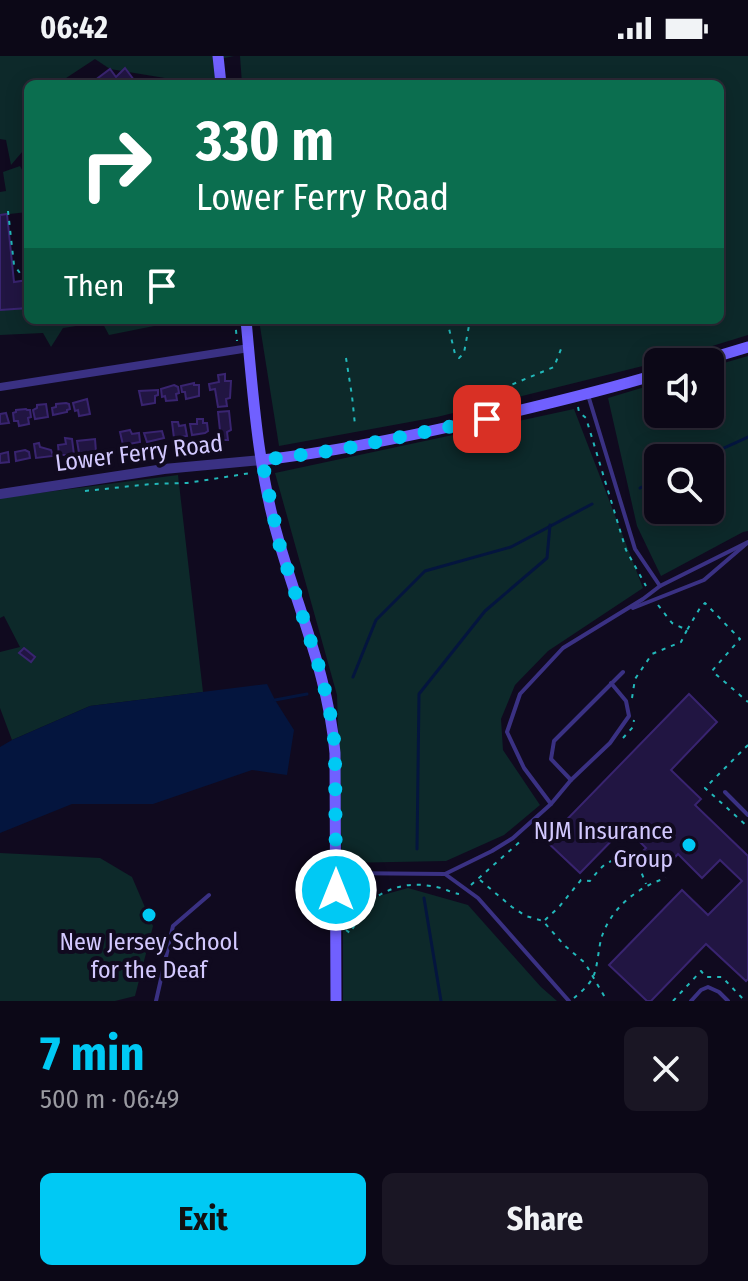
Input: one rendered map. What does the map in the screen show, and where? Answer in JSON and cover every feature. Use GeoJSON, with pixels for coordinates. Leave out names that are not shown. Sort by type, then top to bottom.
{"type":"FeatureCollection","features":[{"type":"Feature","properties":{"kind":"main road"},"geometry":{"type":"LineString","coordinates":[[218,56],[221,80]]}},
{"type":"Feature","properties":{"kind":"main road"},"geometry":{"type":"LineString","coordinates":[[246,324],[243,349],[279,543],[321,673],[333,726],[336,1001]]}},
{"type":"Feature","properties":{"kind":"main road"},"geometry":{"type":"LineString","coordinates":[[724,354],[748,347]]}},
{"type":"Feature","properties":{"kind":"main road","name":"Lower Ferry Road"},"geometry":{"type":"LineString","coordinates":[[262,460],[338,450],[428,432],[644,378]]}},
{"type":"Feature","properties":{"kind":"street"},"geometry":{"type":"LineString","coordinates":[[0,387],[243,349]]}},
{"type":"Feature","properties":{"kind":"street","name":"Lower Ferry Road"},"geometry":{"type":"LineString","coordinates":[[0,494],[164,469],[262,460]]}},
{"type":"Feature","properties":{"kind":"lane"},"geometry":{"type":"LineString","coordinates":[[582,396],[635,549],[660,586]]}},
{"type":"Feature","properties":{"kind":"lane"},"geometry":{"type":"LineString","coordinates":[[551,804],[524,768],[507,732],[520,694],[563,648],[660,586],[748,542]]}},
{"type":"Feature","properties":{"kind":"lane"},"geometry":{"type":"LineString","coordinates":[[623,612],[704,580],[748,542]]}},
{"type":"Feature","properties":{"kind":"lane"},"geometry":{"type":"LineString","coordinates":[[571,780],[551,759],[554,741],[623,672]]}},
{"type":"Feature","properties":{"kind":"lane"},"geometry":{"type":"LineString","coordinates":[[335,873],[445,874],[513,838],[610,743],[629,716],[626,701],[611,683]]}},
{"type":"Feature","properties":{"kind":"lane"},"geometry":{"type":"LineString","coordinates":[[725,792],[748,815]]}},
{"type":"Feature","properties":{"kind":"lane"},"geometry":{"type":"LineString","coordinates":[[445,874],[478,898],[569,1001]]}},
{"type":"Feature","properties":{"kind":"lane"},"geometry":{"type":"LineString","coordinates":[[156,1001],[173,926],[209,895]]}},
{"type":"Feature","properties":{"kind":"lane"},"geometry":{"type":"LineString","coordinates":[[691,1001],[708,987],[728,1001]]}},
{"type":"Feature","properties":{"kind":"path"},"geometry":{"type":"LineString","coordinates":[[8,211],[14,265],[24,277]]}},
{"type":"Feature","properties":{"kind":"path"},"geometry":{"type":"LineString","coordinates":[[236,324],[243,349]]}},
{"type":"Feature","properties":{"kind":"path"},"geometry":{"type":"LineString","coordinates":[[448,324],[455,354],[459,358],[464,353],[469,324]]}},
{"type":"Feature","properties":{"kind":"path"},"geometry":{"type":"LineString","coordinates":[[494,392],[554,367],[561,349]]}},
{"type":"Feature","properties":{"kind":"path"},"geometry":{"type":"LineString","coordinates":[[346,358],[355,425]]}},
{"type":"Feature","properties":{"kind":"path"},"geometry":{"type":"LineString","coordinates":[[582,396],[579,412],[586,418],[626,550],[651,594]]}},
{"type":"Feature","properties":{"kind":"path"},"geometry":{"type":"LineString","coordinates":[[80,492],[187,483],[251,473]]}},
{"type":"Feature","properties":{"kind":"path"},"geometry":{"type":"LineString","coordinates":[[655,600],[672,623],[687,630]]}},
{"type":"Feature","properties":{"kind":"path"},"geometry":{"type":"LineString","coordinates":[[634,708],[631,697],[635,679],[652,654],[681,642],[705,603],[740,639],[712,671],[748,702]]}},
{"type":"Feature","properties":{"kind":"path"},"geometry":{"type":"LineString","coordinates":[[624,737],[633,727],[636,714]]}},
{"type":"Feature","properties":{"kind":"path"},"geometry":{"type":"LineString","coordinates":[[336,921],[350,933],[368,903],[397,885],[441,888],[458,895],[532,830]]}},
{"type":"Feature","properties":{"kind":"path"},"geometry":{"type":"LineString","coordinates":[[543,921],[581,880],[590,881],[609,861],[624,860],[638,864],[647,885]]}},
{"type":"Feature","properties":{"kind":"path"},"geometry":{"type":"LineString","coordinates":[[569,1001],[593,979],[603,933],[614,914],[639,889],[666,878]]}},
{"type":"Feature","properties":{"kind":"path"},"geometry":{"type":"LineString","coordinates":[[479,879],[512,907],[526,916],[543,921],[585,963],[607,1001]]}},
{"type":"Feature","properties":{"kind":"path"},"geometry":{"type":"LineString","coordinates":[[336,890],[346,891],[368,903]]}},
{"type":"Feature","properties":{"kind":"green space"},"geometry":{"type":"Polygon","coordinates":[[[0,56],[234,56],[215,60],[217,80],[170,80],[110,69],[95,59],[63,80],[24,80],[24,150],[11,165],[6,140],[0,139],[0,56]]]}},
{"type":"Feature","properties":{"kind":"green space"},"geometry":{"type":"Polygon","coordinates":[[[240,56],[748,56],[748,335],[706,348],[644,348],[644,366],[437,417],[279,446],[260,324],[724,324],[724,80],[242,80],[240,56]]]}},
{"type":"Feature","properties":{"kind":"green space"},"geometry":{"type":"Polygon","coordinates":[[[20,166],[24,174],[24,212],[0,215],[0,192],[6,191],[3,172],[20,166]]]}},
{"type":"Feature","properties":{"kind":"green space"},"geometry":{"type":"Polygon","coordinates":[[[24,307],[24,324],[89,324],[63,328],[51,347],[43,333],[0,335],[0,310],[24,307]]]}},
{"type":"Feature","properties":{"kind":"green space"},"geometry":{"type":"Polygon","coordinates":[[[103,324],[155,324],[154,326],[109,335],[103,324]]]}},
{"type":"Feature","properties":{"kind":"green space"},"geometry":{"type":"Polygon","coordinates":[[[748,356],[748,531],[661,576],[637,526],[608,398],[644,387],[644,428],[724,428],[724,363],[748,356]]]}},
{"type":"Feature","properties":{"kind":"green space"},"geometry":{"type":"Polygon","coordinates":[[[574,409],[643,588],[548,651],[515,685],[501,719],[503,750],[540,805],[504,835],[446,861],[342,863],[337,695],[275,473],[574,409]]]}},
{"type":"Feature","properties":{"kind":"green space"},"geometry":{"type":"Polygon","coordinates":[[[178,475],[203,692],[90,706],[12,740],[0,708],[0,652],[20,647],[4,616],[0,618],[0,498],[178,475]]]}},
{"type":"Feature","properties":{"kind":"green space"},"geometry":{"type":"Polygon","coordinates":[[[0,853],[100,858],[132,877],[153,926],[135,996],[115,1001],[0,1001],[0,853]]]}},
{"type":"Feature","properties":{"kind":"green space"},"geometry":{"type":"Polygon","coordinates":[[[408,888],[468,905],[557,1001],[343,1001],[343,906],[408,888]]]}},
{"type":"Feature","properties":{"kind":"water"},"geometry":{"type":"Polygon","coordinates":[[[267,684],[294,730],[287,775],[252,770],[153,804],[72,804],[0,833],[0,747],[12,740],[90,706],[267,684]]]}},
{"type":"Feature","properties":{"kind":"building"},"geometry":{"type":"Polygon","coordinates":[[[125,68],[134,80],[95,80],[110,69],[116,77],[125,68]]]}},
{"type":"Feature","properties":{"kind":"building"},"geometry":{"type":"Polygon","coordinates":[[[7,214],[14,282],[24,281],[24,308],[0,310],[0,215],[7,214]]]}},
{"type":"Feature","properties":{"kind":"building"},"geometry":{"type":"Polygon","coordinates":[[[225,374],[225,381],[231,381],[230,398],[226,399],[227,406],[218,407],[215,389],[210,390],[209,384],[219,382],[218,375],[225,374]]]}},
{"type":"Feature","properties":{"kind":"building"},"geometry":{"type":"Polygon","coordinates":[[[174,385],[178,387],[177,400],[166,401],[161,389],[174,385]]]}},
{"type":"Feature","properties":{"kind":"building"},"geometry":{"type":"Polygon","coordinates":[[[199,385],[199,396],[186,399],[181,386],[199,385]]]}},
{"type":"Feature","properties":{"kind":"building"},"geometry":{"type":"Polygon","coordinates":[[[158,390],[155,403],[142,405],[139,391],[158,390]]]}},
{"type":"Feature","properties":{"kind":"building"},"geometry":{"type":"Polygon","coordinates":[[[87,399],[90,414],[79,416],[73,403],[87,399]]]}},
{"type":"Feature","properties":{"kind":"building"},"geometry":{"type":"Polygon","coordinates":[[[66,403],[70,409],[67,412],[53,415],[52,408],[56,404],[66,403]]]}},
{"type":"Feature","properties":{"kind":"building"},"geometry":{"type":"Polygon","coordinates":[[[46,404],[48,417],[35,419],[33,410],[37,405],[46,404]]]}},
{"type":"Feature","properties":{"kind":"building"},"geometry":{"type":"Polygon","coordinates":[[[30,410],[29,424],[19,426],[18,421],[14,421],[13,413],[30,410]]]}},
{"type":"Feature","properties":{"kind":"building"},"geometry":{"type":"Polygon","coordinates":[[[229,411],[231,430],[227,432],[228,440],[221,440],[218,412],[229,411]]]}},
{"type":"Feature","properties":{"kind":"building"},"geometry":{"type":"Polygon","coordinates":[[[6,413],[9,423],[0,424],[0,414],[6,413]]]}},
{"type":"Feature","properties":{"kind":"building"},"geometry":{"type":"Polygon","coordinates":[[[197,419],[207,423],[208,431],[192,435],[190,424],[197,424],[197,419]]]}},
{"type":"Feature","properties":{"kind":"building"},"geometry":{"type":"Polygon","coordinates":[[[172,422],[185,425],[187,436],[174,438],[172,422]]]}},
{"type":"Feature","properties":{"kind":"building"},"geometry":{"type":"Polygon","coordinates":[[[130,430],[132,434],[139,433],[140,442],[123,445],[120,432],[130,430]]]}},
{"type":"Feature","properties":{"kind":"building"},"geometry":{"type":"Polygon","coordinates":[[[162,431],[164,438],[147,442],[144,433],[162,431]]]}},
{"type":"Feature","properties":{"kind":"building"},"geometry":{"type":"Polygon","coordinates":[[[65,438],[72,439],[74,455],[59,455],[58,445],[66,444],[65,438]]]}},
{"type":"Feature","properties":{"kind":"building"},"geometry":{"type":"Polygon","coordinates":[[[95,439],[96,452],[79,453],[77,441],[95,439]]]}},
{"type":"Feature","properties":{"kind":"building"},"geometry":{"type":"Polygon","coordinates":[[[39,443],[40,447],[51,450],[53,456],[36,458],[34,444],[39,443]]]}},
{"type":"Feature","properties":{"kind":"building"},"geometry":{"type":"Polygon","coordinates":[[[25,450],[30,458],[16,461],[15,452],[25,450]]]}},
{"type":"Feature","properties":{"kind":"building"},"geometry":{"type":"Polygon","coordinates":[[[8,452],[9,462],[0,463],[0,454],[8,452]]]}},
{"type":"Feature","properties":{"kind":"building"},"geometry":{"type":"Polygon","coordinates":[[[24,648],[35,657],[31,662],[19,653],[24,648]]]}},
{"type":"Feature","properties":{"kind":"building","name":"NJM Insurance Group"},"geometry":{"type":"Polygon","coordinates":[[[689,694],[717,722],[671,770],[701,799],[695,805],[748,856],[748,979],[746,981],[706,944],[651,1001],[647,1001],[609,965],[682,890],[708,915],[742,881],[720,860],[702,878],[678,854],[661,872],[641,853],[646,848],[625,827],[580,873],[546,841],[689,694]]]}},
{"type":"Feature","properties":{"kind":"waterway"},"geometry":{"type":"LineString","coordinates":[[724,448],[748,437]]}},
{"type":"Feature","properties":{"kind":"waterway"},"geometry":{"type":"LineString","coordinates":[[640,488],[644,486]]}},
{"type":"Feature","properties":{"kind":"waterway"},"geometry":{"type":"LineString","coordinates":[[353,677],[376,620],[425,571],[511,547],[592,504]]}},
{"type":"Feature","properties":{"kind":"waterway"},"geometry":{"type":"LineString","coordinates":[[417,849],[419,694],[485,611],[547,558],[550,525]]}},
{"type":"Feature","properties":{"kind":"waterway"},"geometry":{"type":"LineString","coordinates":[[275,700],[307,694]]}},
{"type":"Feature","properties":{"kind":"waterway"},"geometry":{"type":"LineString","coordinates":[[424,898],[441,1001]]}},
{"type":"Feature","properties":{"kind":"place","name":"NJM Insurance Group"},"geometry":{"type":"Point","coordinates":[689,845]}},
{"type":"Feature","properties":{"kind":"place","name":"New Jersey School for the Deaf"},"geometry":{"type":"Point","coordinates":[149,915]}},
{"type":"Feature","properties":{"kind":"route"},"geometry":{"type":"LineString","coordinates":[[336,890],[333,726],[321,673],[279,543],[262,460],[338,450],[487,419]]}}]}
